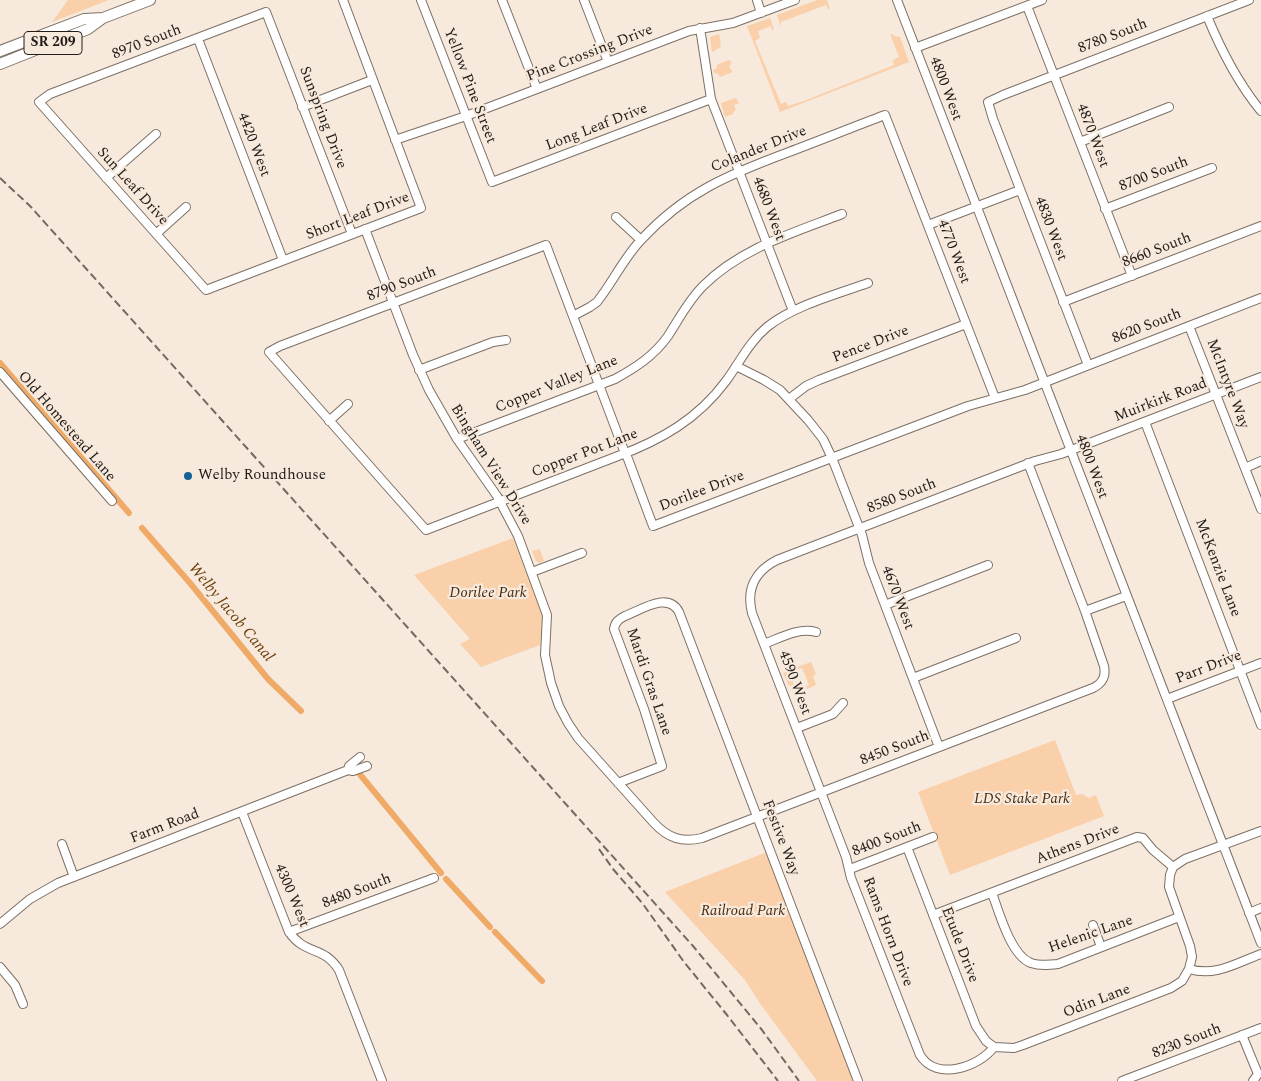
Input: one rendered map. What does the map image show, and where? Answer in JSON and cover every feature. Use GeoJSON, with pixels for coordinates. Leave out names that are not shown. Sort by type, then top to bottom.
{"type":"FeatureCollection","features":[{"type":"Feature","properties":{"kind":"main road","name":"SR 209"},"geometry":{"type":"LineString","coordinates":[[0,52],[84,20],[103,18],[150,0]]}},
{"type":"Feature","properties":{"kind":"main road","name":"SR 209"},"geometry":{"type":"LineString","coordinates":[[0,64],[88,29],[103,18]]}},
{"type":"Feature","properties":{"kind":"street","name":"Short Leaf Drive"},"geometry":{"type":"LineString","coordinates":[[206,290],[421,208],[343,0]]}},
{"type":"Feature","properties":{"kind":"street","name":"Yellow Pine Street"},"geometry":{"type":"LineString","coordinates":[[421,0],[492,182]]}},
{"type":"Feature","properties":{"kind":"street"},"geometry":{"type":"LineString","coordinates":[[502,0],[537,89]]}},
{"type":"Feature","properties":{"kind":"street"},"geometry":{"type":"LineString","coordinates":[[584,0],[608,62]]}},
{"type":"Feature","properties":{"kind":"street"},"geometry":{"type":"LineString","coordinates":[[756,0],[761,13]]}},
{"type":"Feature","properties":{"kind":"street","name":"Pine Crossing Drive"},"geometry":{"type":"LineString","coordinates":[[395,140],[466,116],[700,28],[733,23],[795,0]]}},
{"type":"Feature","properties":{"kind":"street","name":"4800 West"},"geometry":{"type":"LineString","coordinates":[[897,0],[1261,942]]}},
{"type":"Feature","properties":{"kind":"street"},"geometry":{"type":"LineString","coordinates":[[915,48],[1042,0]]}},
{"type":"Feature","properties":{"kind":"street","name":"8780 South"},"geometry":{"type":"LineString","coordinates":[[988,102],[1249,0]]}},
{"type":"Feature","properties":{"kind":"street","name":"4870 West"},"geometry":{"type":"LineString","coordinates":[[1027,6],[1132,276]]}},
{"type":"Feature","properties":{"kind":"street","name":"8970 South"},"geometry":{"type":"LineString","coordinates":[[40,102],[50,94],[266,12]]}},
{"type":"Feature","properties":{"kind":"street","name":"Sunspring Drive"},"geometry":{"type":"LineString","coordinates":[[266,12],[352,234]]}},
{"type":"Feature","properties":{"kind":"street"},"geometry":{"type":"LineString","coordinates":[[1207,16],[1223,52],[1236,75],[1261,111]]}},
{"type":"Feature","properties":{"kind":"street","name":"4680 West"},"geometry":{"type":"LineString","coordinates":[[700,28],[711,99],[793,311]]}},
{"type":"Feature","properties":{"kind":"street","name":"4420 West"},"geometry":{"type":"LineString","coordinates":[[198,39],[284,260]]}},
{"type":"Feature","properties":{"kind":"street"},"geometry":{"type":"LineString","coordinates":[[302,107],[372,80]]}},
{"type":"Feature","properties":{"kind":"street","name":"Long Leaf Drive"},"geometry":{"type":"LineString","coordinates":[[492,182],[711,99]]}},
{"type":"Feature","properties":{"kind":"street","name":"Sun Leaf Drive"},"geometry":{"type":"LineString","coordinates":[[40,102],[206,290]]}},
{"type":"Feature","properties":{"kind":"street","name":"4830 West"},"geometry":{"type":"LineString","coordinates":[[988,102],[1088,365]]}},
{"type":"Feature","properties":{"kind":"street"},"geometry":{"type":"LineString","coordinates":[[1080,142],[1169,108]]}},
{"type":"Feature","properties":{"kind":"street","name":"Colander Drive"},"geometry":{"type":"LineString","coordinates":[[573,316],[597,302],[626,258],[663,218],[683,202],[714,182],[885,115]]}},
{"type":"Feature","properties":{"kind":"street","name":"4770 West"},"geometry":{"type":"LineString","coordinates":[[885,115],[995,398]]}},
{"type":"Feature","properties":{"kind":"street"},"geometry":{"type":"LineString","coordinates":[[106,178],[156,134]]}},
{"type":"Feature","properties":{"kind":"street","name":"8700 South"},"geometry":{"type":"LineString","coordinates":[[1106,209],[1212,168]]}},
{"type":"Feature","properties":{"kind":"street"},"geometry":{"type":"LineString","coordinates":[[928,225],[1020,190]]}},
{"type":"Feature","properties":{"kind":"street"},"geometry":{"type":"LineString","coordinates":[[156,234],[186,207]]}},
{"type":"Feature","properties":{"kind":"street","name":"Copper Valley Lane"},"geometry":{"type":"LineString","coordinates":[[457,439],[600,385],[636,368],[653,353],[667,336],[687,305],[720,270],[766,243],[842,214]]}},
{"type":"Feature","properties":{"kind":"street"},"geometry":{"type":"LineString","coordinates":[[616,217],[641,240]]}},
{"type":"Feature","properties":{"kind":"street","name":"8660 South"},"geometry":{"type":"LineString","coordinates":[[1063,302],[1261,226]]}},
{"type":"Feature","properties":{"kind":"street","name":"Bingham View Drive"},"geometry":{"type":"LineString","coordinates":[[365,229],[420,370],[440,411],[500,501],[518,536],[547,615],[545,655],[550,683],[568,723],[578,738],[664,833],[675,839],[693,840]]}},
{"type":"Feature","properties":{"kind":"street","name":"Dorilee Drive"},"geometry":{"type":"LineString","coordinates":[[546,244],[653,526],[968,406],[1025,390],[1044,382]]}},
{"type":"Feature","properties":{"kind":"street","name":"8790 South"},"geometry":{"type":"LineString","coordinates":[[269,352],[280,346],[546,244]]}},
{"type":"Feature","properties":{"kind":"street","name":"Copper Pot Lane"},"geometry":{"type":"LineString","coordinates":[[269,352],[426,530],[626,453],[660,438],[689,420],[712,399],[747,348],[760,333],[793,311],[868,283]]}},
{"type":"Feature","properties":{"kind":"street","name":"8620 South"},"geometry":{"type":"LineString","coordinates":[[1044,382],[1261,298]]}},
{"type":"Feature","properties":{"kind":"street","name":"Pence Drive"},"geometry":{"type":"LineString","coordinates":[[789,399],[806,386],[819,380],[966,324]]}},
{"type":"Feature","properties":{"kind":"street","name":"McIntyre Way"},"geometry":{"type":"LineString","coordinates":[[1189,326],[1261,509]]}},
{"type":"Feature","properties":{"kind":"street"},"geometry":{"type":"LineString","coordinates":[[420,370],[493,342],[506,340]]}},
{"type":"Feature","properties":{"kind":"street","name":"4670 West"},"geometry":{"type":"LineString","coordinates":[[736,366],[772,384],[789,399],[818,433],[832,458],[859,528],[869,564],[939,747]]}},
{"type":"Feature","properties":{"kind":"street","name":"Old Homestead Lane"},"geometry":{"type":"LineString","coordinates":[[0,372],[112,500]]}},
{"type":"Feature","properties":{"kind":"street","name":"Muirkirk Road"},"geometry":{"type":"LineString","coordinates":[[1070,450],[1261,377]]}},
{"type":"Feature","properties":{"kind":"street"},"geometry":{"type":"LineString","coordinates":[[329,421],[348,404]]}},
{"type":"Feature","properties":{"kind":"street","name":"McKenzie Lane"},"geometry":{"type":"LineString","coordinates":[[1145,422],[1261,725]]}},
{"type":"Feature","properties":{"kind":"street","name":"8580 South"},"geometry":{"type":"LineString","coordinates":[[752,583],[761,571],[777,560],[1028,463],[1070,450]]}},
{"type":"Feature","properties":{"kind":"street"},"geometry":{"type":"LineString","coordinates":[[1245,468],[1261,462]]}},
{"type":"Feature","properties":{"kind":"street"},"geometry":{"type":"LineString","coordinates":[[1028,463],[1086,611],[1126,596]]}},
{"type":"Feature","properties":{"kind":"street"},"geometry":{"type":"LineString","coordinates":[[532,572],[582,553]]}},
{"type":"Feature","properties":{"kind":"street"},"geometry":{"type":"LineString","coordinates":[[885,605],[988,565]]}},
{"type":"Feature","properties":{"kind":"street","name":"4590 West"},"geometry":{"type":"LineString","coordinates":[[752,583],[750,604],[821,792]]}},
{"type":"Feature","properties":{"kind":"street","name":"Mardi Gras Lane"},"geometry":{"type":"LineString","coordinates":[[618,783],[662,766],[644,709],[614,629],[615,624],[621,618],[660,602],[674,605]]}},
{"type":"Feature","properties":{"kind":"street","name":"Festive Way"},"geometry":{"type":"LineString","coordinates":[[674,605],[679,612],[858,1081]]}},
{"type":"Feature","properties":{"kind":"street","name":"8450 South"},"geometry":{"type":"LineString","coordinates":[[693,840],[1093,688],[1102,682],[1104,678],[1104,666],[1086,611]]}},
{"type":"Feature","properties":{"kind":"street"},"geometry":{"type":"LineString","coordinates":[[764,644],[801,630],[816,632]]}},
{"type":"Feature","properties":{"kind":"street"},"geometry":{"type":"LineString","coordinates":[[913,678],[1016,638]]}},
{"type":"Feature","properties":{"kind":"street","name":"Parr Drive"},"geometry":{"type":"LineString","coordinates":[[1167,699],[1261,663]]}},
{"type":"Feature","properties":{"kind":"street"},"geometry":{"type":"LineString","coordinates":[[796,728],[833,714],[843,703]]}},
{"type":"Feature","properties":{"kind":"street"},"geometry":{"type":"LineString","coordinates":[[348,770],[349,766],[360,757]]}},
{"type":"Feature","properties":{"kind":"street","name":"Farm Road"},"geometry":{"type":"LineString","coordinates":[[0,924],[21,905],[39,893],[74,877],[348,770],[353,771],[367,766]]}},
{"type":"Feature","properties":{"kind":"street","name":"Rams Horn Drive"},"geometry":{"type":"LineString","coordinates":[[821,792],[850,869],[851,878],[920,1055],[927,1066],[940,1073],[954,1071],[983,1059],[994,1047]]}},
{"type":"Feature","properties":{"kind":"street","name":"4300 West"},"geometry":{"type":"LineString","coordinates":[[242,812],[289,932],[296,942],[305,948],[324,954],[333,960],[339,970],[382,1081]]}},
{"type":"Feature","properties":{"kind":"street"},"geometry":{"type":"LineString","coordinates":[[1261,831],[1185,859],[1173,867],[1169,887],[1191,950],[1192,960],[1190,969],[1200,972],[1212,972],[1261,954]]}},
{"type":"Feature","properties":{"kind":"street","name":"8400 South"},"geometry":{"type":"LineString","coordinates":[[850,869],[933,837]]}},
{"type":"Feature","properties":{"kind":"street","name":"Athens Drive"},"geometry":{"type":"LineString","coordinates":[[934,915],[1136,837],[1143,838],[1153,850],[1173,867]]}},
{"type":"Feature","properties":{"kind":"street"},"geometry":{"type":"LineString","coordinates":[[62,844],[74,877]]}},
{"type":"Feature","properties":{"kind":"street","name":"Etude Drive"},"geometry":{"type":"LineString","coordinates":[[907,847],[976,1026],[983,1037],[994,1047]]}},
{"type":"Feature","properties":{"kind":"street","name":"8480 South"},"geometry":{"type":"LineString","coordinates":[[289,932],[434,878]]}},
{"type":"Feature","properties":{"kind":"street","name":"Helenic Lane"},"geometry":{"type":"LineString","coordinates":[[992,893],[1012,943],[1018,952],[1030,963],[1040,965],[1058,964],[1180,918]]}},
{"type":"Feature","properties":{"kind":"street"},"geometry":{"type":"LineString","coordinates":[[1249,913],[1261,908]]}},
{"type":"Feature","properties":{"kind":"street"},"geometry":{"type":"LineString","coordinates":[[1093,925],[1102,947]]}},
{"type":"Feature","properties":{"kind":"street"},"geometry":{"type":"LineString","coordinates":[[0,966],[15,985],[23,1004]]}},
{"type":"Feature","properties":{"kind":"street","name":"Odin Lane"},"geometry":{"type":"LineString","coordinates":[[994,1047],[1014,1048],[1023,1045],[1171,988],[1182,981],[1190,969]]}},
{"type":"Feature","properties":{"kind":"street","name":"8230 South"},"geometry":{"type":"LineString","coordinates":[[1122,1081],[1261,1028]]}},
{"type":"Feature","properties":{"kind":"street"},"geometry":{"type":"LineString","coordinates":[[1242,1035],[1255,1078]]}},
{"type":"Feature","properties":{"kind":"green space"},"geometry":{"type":"Polygon","coordinates":[[[68,0],[109,0],[52,22],[68,0]]]}},
{"type":"Feature","properties":{"kind":"green space"},"geometry":{"type":"Polygon","coordinates":[[[817,0],[827,0],[830,9],[826,5],[781,22],[781,27],[777,15],[817,0]]]}},
{"type":"Feature","properties":{"kind":"green space"},"geometry":{"type":"Polygon","coordinates":[[[770,18],[774,29],[772,30],[771,26],[758,31],[760,38],[755,41],[781,104],[786,102],[788,106],[804,101],[894,65],[893,60],[899,57],[890,34],[900,37],[909,62],[780,112],[747,26],[770,18]]]}},
{"type":"Feature","properties":{"kind":"green space"},"geometry":{"type":"Polygon","coordinates":[[[719,34],[721,47],[712,52],[710,37],[719,34]]]}},
{"type":"Feature","properties":{"kind":"green space"},"geometry":{"type":"Polygon","coordinates":[[[728,60],[732,62],[729,67],[733,72],[720,77],[714,73],[713,70],[717,68],[717,65],[728,60]]]}},
{"type":"Feature","properties":{"kind":"green space"},"geometry":{"type":"Polygon","coordinates":[[[736,98],[739,103],[734,105],[736,110],[733,114],[725,117],[721,103],[736,98]]]}},
{"type":"Feature","properties":{"kind":"green space","name":"Dorilee Park"},"geometry":{"type":"Polygon","coordinates":[[[513,538],[542,613],[543,623],[540,645],[481,667],[460,644],[470,639],[414,575],[513,538]]]}},
{"type":"Feature","properties":{"kind":"green space"},"geometry":{"type":"Polygon","coordinates":[[[540,549],[544,561],[539,563],[536,561],[532,551],[540,549]]]}},
{"type":"Feature","properties":{"kind":"green space"},"geometry":{"type":"Polygon","coordinates":[[[811,662],[816,674],[813,676],[816,685],[807,689],[806,686],[809,685],[802,668],[798,669],[797,667],[811,662]]]}},
{"type":"Feature","properties":{"kind":"green space"},"geometry":{"type":"Polygon","coordinates":[[[796,668],[791,673],[793,685],[789,686],[783,673],[796,668]]]}},
{"type":"Feature","properties":{"kind":"green space","name":"LDS Stake Park"},"geometry":{"type":"Polygon","coordinates":[[[1055,740],[1076,795],[1082,794],[1089,798],[1096,795],[1104,816],[950,875],[918,792],[1055,740]]]}},
{"type":"Feature","properties":{"kind":"green space","name":"Railroad Park"},"geometry":{"type":"Polygon","coordinates":[[[767,852],[855,1081],[817,1081],[745,980],[665,892],[767,852]]]}},
{"type":"Feature","properties":{"kind":"waterway","name":"Welby Jacob Canal"},"geometry":{"type":"LineString","coordinates":[[0,363],[129,513]]}},
{"type":"Feature","properties":{"kind":"waterway","name":"Welby Jacob Canal"},"geometry":{"type":"LineString","coordinates":[[142,528],[190,583],[268,679],[301,711]]}},
{"type":"Feature","properties":{"kind":"waterway","name":"Welby Jacob Canal"},"geometry":{"type":"LineString","coordinates":[[358,772],[441,873]]}},
{"type":"Feature","properties":{"kind":"waterway","name":"Welby Jacob Canal"},"geometry":{"type":"LineString","coordinates":[[446,879],[490,927]]}},
{"type":"Feature","properties":{"kind":"waterway","name":"Welby Jacob Canal"},"geometry":{"type":"LineString","coordinates":[[495,932],[542,981]]}},
{"type":"Feature","properties":{"kind":"railway"},"geometry":{"type":"LineString","coordinates":[[0,178],[30,206],[693,946],[762,1030],[799,1081]]}},
{"type":"Feature","properties":{"kind":"railway"},"geometry":{"type":"LineString","coordinates":[[599,849],[613,869],[643,904],[684,962],[778,1081]]}},
{"type":"Feature","properties":{"kind":"place","name":"Welby Roundhouse"},"geometry":{"type":"Point","coordinates":[188,476]}}]}
